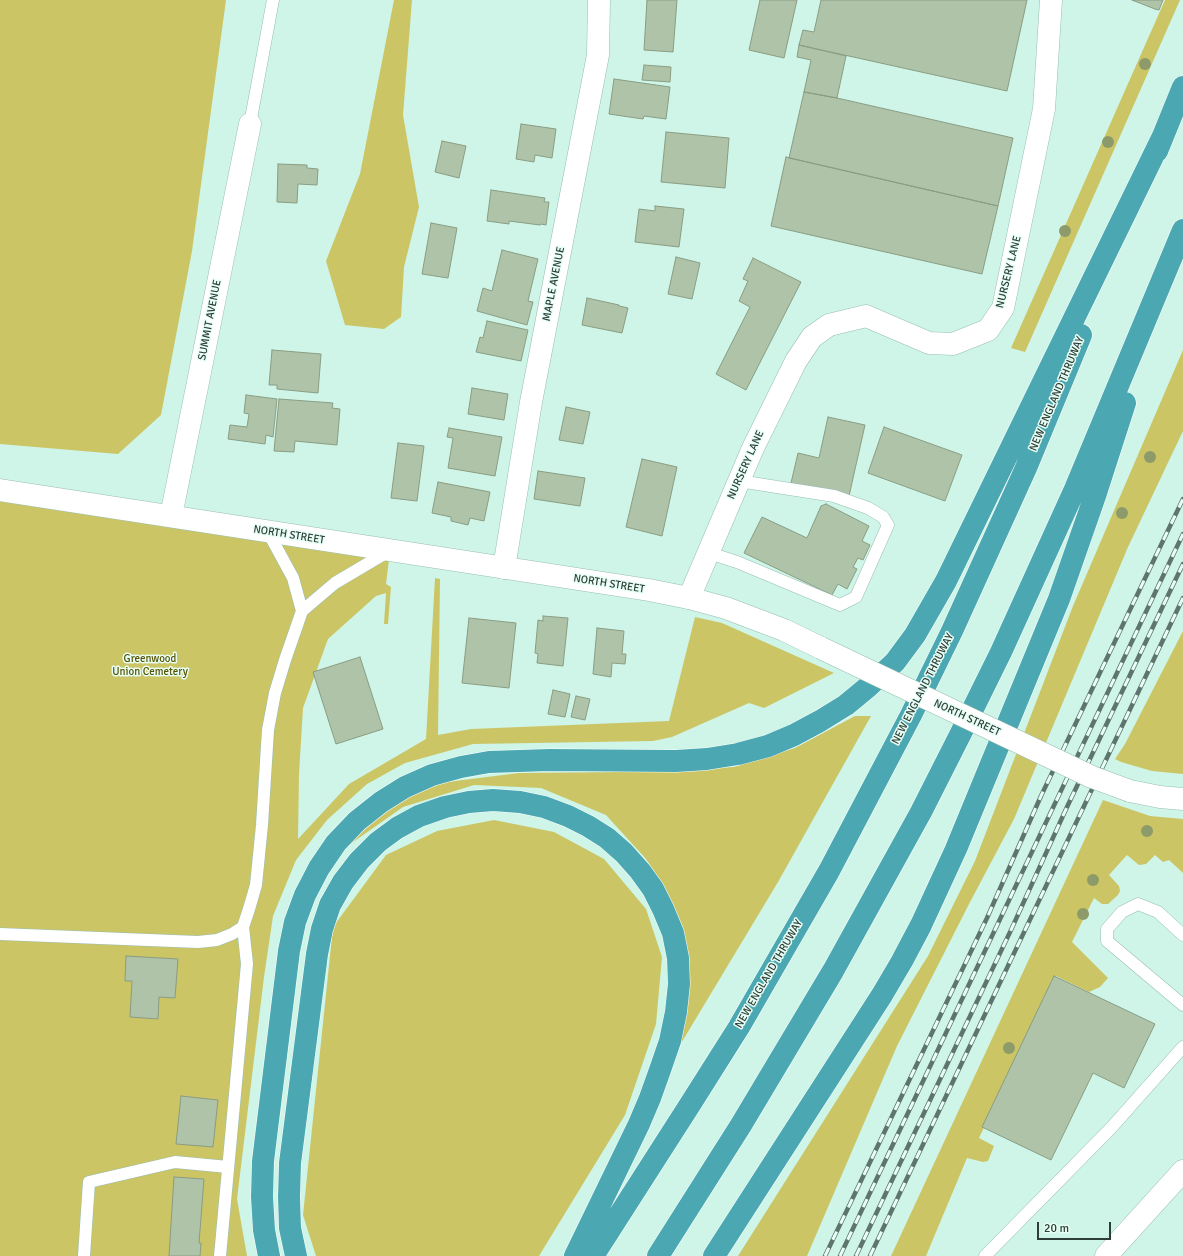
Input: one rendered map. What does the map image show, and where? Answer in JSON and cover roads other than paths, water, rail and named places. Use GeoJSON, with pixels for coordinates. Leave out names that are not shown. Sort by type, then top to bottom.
{"type":"FeatureCollection","features":[{"type":"Feature","properties":{"kind":"highway","name":"NEW ENGLAND THRUWAY"},"geometry":{"type":"LineString","coordinates":[[593,1256],[695,1097],[777,962],[829,871],[911,715],[952,632],[1023,475],[1183,87]]}},
{"type":"Feature","properties":{"kind":"highway"},"geometry":{"type":"LineString","coordinates":[[269,1256],[264,1230],[262,1197],[263,1161],[289,951],[295,922],[305,895],[319,868],[336,843],[357,821],[380,802],[405,787],[432,775],[461,767],[489,762],[549,760],[676,761],[707,759],[738,754],[768,746],[794,735],[846,705],[869,686],[895,662],[915,635],[946,581],[1162,138]]}},
{"type":"Feature","properties":{"kind":"highway"},"geometry":{"type":"LineString","coordinates":[[658,1256],[742,1125],[792,1042],[921,812],[1001,652],[1039,570],[1183,230]]}},
{"type":"Feature","properties":{"kind":"highway"},"geometry":{"type":"LineString","coordinates":[[714,1256],[882,995],[921,925],[939,887],[956,850],[1059,599],[1122,415],[1145,321]]}},
{"type":"Feature","properties":{"kind":"highway"},"geometry":{"type":"LineString","coordinates":[[296,1256],[290,1228],[290,1163],[317,954],[322,930],[330,905],[343,882],[359,861],[378,842],[397,828],[419,816],[445,807],[469,802],[493,800],[520,802],[544,807],[568,816],[607,838],[624,853],[653,889],[673,933],[678,958],[679,984],[676,1012],[670,1041],[660,1070],[639,1124],[575,1256]]}},
{"type":"Feature","properties":{"kind":"street","name":"MAPLE AVENUE"},"geometry":{"type":"LineString","coordinates":[[504,568],[533,395],[598,55],[599,0]]}},
{"type":"Feature","properties":{"kind":"street","name":"NURSERY LANE"},"geometry":{"type":"LineString","coordinates":[[689,598],[753,448],[796,361],[812,338],[829,325],[866,316],[929,343],[953,344],[988,330],[1003,308],[1044,109],[1051,0]]}},
{"type":"Feature","properties":{"kind":"street","name":"SUMMIT AVENUE"},"geometry":{"type":"LineString","coordinates":[[171,516],[250,124]]}},
{"type":"Feature","properties":{"kind":"street","name":"NORTH STREET"},"geometry":{"type":"LineString","coordinates":[[0,490],[605,583],[689,598],[726,608],[784,630],[1092,777],[1130,791],[1160,797],[1183,799]]}},
{"type":"Feature","properties":{"kind":"street"},"geometry":{"type":"LineString","coordinates":[[1106,1256],[1183,1171]]}},
{"type":"Feature","properties":{"kind":"lane"},"geometry":{"type":"LineString","coordinates":[[250,124],[273,0]]}},
{"type":"Feature","properties":{"kind":"lane"},"geometry":{"type":"LineString","coordinates":[[708,552],[744,565],[840,605],[856,597],[888,525],[883,517],[868,508],[834,496],[739,481]]}},
{"type":"Feature","properties":{"kind":"lane"},"geometry":{"type":"LineString","coordinates":[[268,532],[293,578],[302,611]]}},
{"type":"Feature","properties":{"kind":"lane"},"geometry":{"type":"LineString","coordinates":[[220,1256],[247,964],[243,927],[256,885],[262,825],[268,730],[274,700],[284,660],[302,611],[335,583],[390,550]]}},
{"type":"Feature","properties":{"kind":"lane"},"geometry":{"type":"LineString","coordinates":[[1183,935],[1158,912],[1138,904],[1122,912],[1106,929],[1107,941],[1183,1005]]}},
{"type":"Feature","properties":{"kind":"lane"},"geometry":{"type":"LineString","coordinates":[[0,934],[198,942],[217,940],[232,934],[243,927]]}},
{"type":"Feature","properties":{"kind":"lane"},"geometry":{"type":"LineString","coordinates":[[985,1256],[1111,1128],[1183,1047]]}},
{"type":"Feature","properties":{"kind":"lane"},"geometry":{"type":"LineString","coordinates":[[84,1256],[89,1182],[175,1162],[228,1167]]}},
{"type":"Feature","properties":{"kind":"railway"},"geometry":{"type":"LineString","coordinates":[[825,1256],[987,918],[1041,796],[1183,499]]}},
{"type":"Feature","properties":{"kind":"railway"},"geometry":{"type":"LineString","coordinates":[[840,1256],[1183,534]]}},
{"type":"Feature","properties":{"kind":"railway"},"geometry":{"type":"LineString","coordinates":[[856,1256],[1183,564]]}},
{"type":"Feature","properties":{"kind":"railway"},"geometry":{"type":"LineString","coordinates":[[870,1256],[1183,598]]}},
{"type":"Feature","properties":{"kind":"park label","name":"Greenwood Union Cemetery"},"geometry":{"type":"Point","coordinates":[150,665]}}]}
